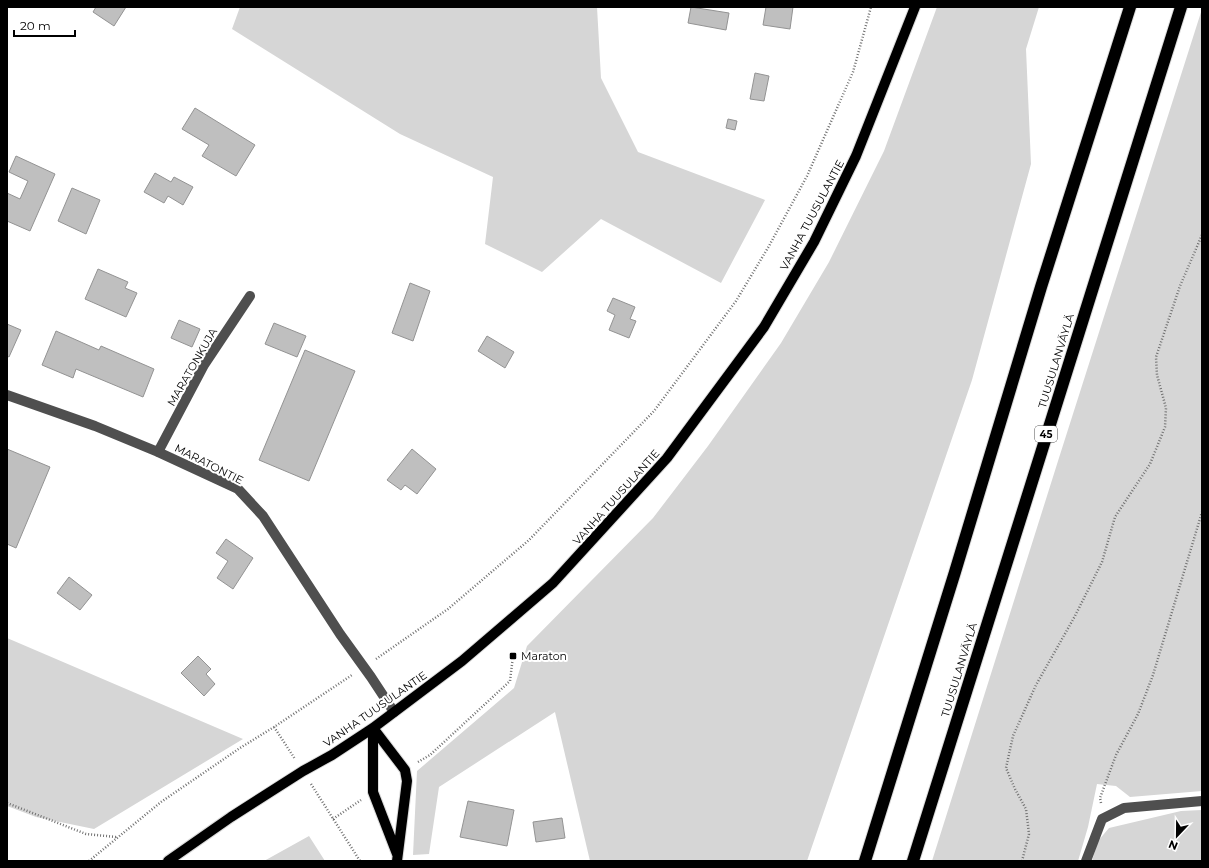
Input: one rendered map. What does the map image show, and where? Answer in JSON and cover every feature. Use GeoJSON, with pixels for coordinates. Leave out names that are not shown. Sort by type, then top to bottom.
{"type":"FeatureCollection","features":[{"type":"Feature","properties":{"kind":"highway"},"geometry":{"type":"LineString","coordinates":[[865,861],[1041,287],[1130,7]]}},
{"type":"Feature","properties":{"kind":"highway","name":"TUUSULANVÄYLÄ"},"geometry":{"type":"LineString","coordinates":[[913,861],[1181,7]]}},
{"type":"Feature","properties":{"kind":"main road","name":"VANHA TUUSULANTIE"},"geometry":{"type":"LineString","coordinates":[[168,861],[231,817],[303,771],[332,755],[372,728],[462,661],[553,583],[672,452],[764,327],[814,242],[856,156],[915,7]]}},
{"type":"Feature","properties":{"kind":"main road"},"geometry":{"type":"LineString","coordinates":[[372,728],[405,770],[407,781],[397,858]]}},
{"type":"Feature","properties":{"kind":"main road"},"geometry":{"type":"LineString","coordinates":[[372,728],[373,792],[397,858]]}},
{"type":"Feature","properties":{"kind":"street","name":"MARATONKUJA"},"geometry":{"type":"LineString","coordinates":[[158,452],[204,366],[250,296]]}},
{"type":"Feature","properties":{"kind":"street","name":"MARATONTIE"},"geometry":{"type":"LineString","coordinates":[[7,395],[95,426],[158,452],[238,489],[263,516],[340,634],[394,712]]}},
{"type":"Feature","properties":{"kind":"street"},"geometry":{"type":"LineString","coordinates":[[1086,861],[1102,819],[1124,808],[1202,801]]}},
{"type":"Feature","properties":{"kind":"path"},"geometry":{"type":"LineString","coordinates":[[89,861],[162,802],[448,609],[529,540],[654,410],[736,300],[807,176],[853,72],[871,7]]}},
{"type":"Feature","properties":{"kind":"path"},"geometry":{"type":"LineString","coordinates":[[1022,861],[1029,834],[1026,809],[1006,768],[1013,736],[1036,685],[1075,616],[1102,562],[1115,517],[1150,464],[1164,427],[1166,408],[1157,375],[1156,357],[1180,286],[1202,235]]}},
{"type":"Feature","properties":{"kind":"path"},"geometry":{"type":"LineString","coordinates":[[1102,819],[1100,798],[1116,755],[1138,714],[1153,675],[1202,512]]}},
{"type":"Feature","properties":{"kind":"path"},"geometry":{"type":"LineString","coordinates":[[405,770],[430,755],[510,681],[513,656]]}},
{"type":"Feature","properties":{"kind":"path"},"geometry":{"type":"LineString","coordinates":[[274,727],[290,751]]}},
{"type":"Feature","properties":{"kind":"path"},"geometry":{"type":"LineString","coordinates":[[333,819],[373,792]]}},
{"type":"Feature","properties":{"kind":"path"},"geometry":{"type":"LineString","coordinates":[[319,797],[360,861]]}},
{"type":"Feature","properties":{"kind":"path"},"geometry":{"type":"LineString","coordinates":[[7,803],[86,834],[117,837]]}},
{"type":"Feature","properties":{"kind":"shaded area"},"geometry":{"type":"Polygon","coordinates":[[[240,7],[597,7],[601,78],[638,152],[765,200],[721,283],[601,219],[542,272],[485,244],[493,177],[400,134],[232,29],[240,7]]]}},
{"type":"Feature","properties":{"kind":"shaded area"},"geometry":{"type":"Polygon","coordinates":[[[937,7],[1039,7],[1026,49],[1031,164],[972,380],[807,861],[590,861],[555,712],[439,787],[429,854],[413,855],[417,771],[514,688],[527,646],[653,518],[708,446],[781,343],[829,262],[884,151],[937,7]]]}},
{"type":"Feature","properties":{"kind":"shaded area"},"geometry":{"type":"Polygon","coordinates":[[[1202,9],[1202,791],[1130,797],[1116,786],[1097,784],[1088,827],[1078,861],[932,861],[1058,461],[1202,9]]]}},
{"type":"Feature","properties":{"kind":"shaded area"},"geometry":{"type":"Polygon","coordinates":[[[7,638],[243,739],[94,829],[36,817],[7,806],[7,638]]]}},
{"type":"Feature","properties":{"kind":"shaded area"},"geometry":{"type":"Polygon","coordinates":[[[1202,810],[1202,861],[1092,861],[1098,841],[1109,828],[1181,811],[1202,810]]]}},
{"type":"Feature","properties":{"kind":"shaded area"},"geometry":{"type":"Polygon","coordinates":[[[309,836],[325,861],[264,861],[309,836]]]}},
{"type":"Feature","properties":{"kind":"building"},"geometry":{"type":"Polygon","coordinates":[[[96,7],[126,7],[114,26],[93,12],[96,7]]]}},
{"type":"Feature","properties":{"kind":"building"},"geometry":{"type":"Polygon","coordinates":[[[691,7],[729,13],[726,30],[688,23],[691,7]]]}},
{"type":"Feature","properties":{"kind":"building"},"geometry":{"type":"Polygon","coordinates":[[[766,7],[793,7],[790,29],[763,25],[766,7]]]}},
{"type":"Feature","properties":{"kind":"building"},"geometry":{"type":"Polygon","coordinates":[[[755,73],[769,76],[764,101],[750,99],[755,73]]]}},
{"type":"Feature","properties":{"kind":"building"},"geometry":{"type":"Polygon","coordinates":[[[195,108],[255,145],[236,176],[202,156],[209,145],[182,129],[195,108]]]}},
{"type":"Feature","properties":{"kind":"building"},"geometry":{"type":"Polygon","coordinates":[[[728,119],[737,121],[735,130],[726,128],[728,119]]]}},
{"type":"Feature","properties":{"kind":"building"},"geometry":{"type":"Polygon","coordinates":[[[16,156],[55,174],[30,231],[7,221],[7,193],[20,199],[28,181],[9,172],[16,156]]]}},
{"type":"Feature","properties":{"kind":"building"},"geometry":{"type":"Polygon","coordinates":[[[155,173],[171,182],[174,177],[193,187],[183,205],[168,196],[164,203],[144,192],[155,173]]]}},
{"type":"Feature","properties":{"kind":"building"},"geometry":{"type":"Polygon","coordinates":[[[72,188],[100,200],[86,234],[58,221],[72,188]]]}},
{"type":"Feature","properties":{"kind":"building"},"geometry":{"type":"Polygon","coordinates":[[[98,269],[128,282],[125,288],[137,293],[126,317],[85,299],[98,269]]]}},
{"type":"Feature","properties":{"kind":"building"},"geometry":{"type":"Polygon","coordinates":[[[410,283],[430,291],[413,341],[392,333],[410,283]]]}},
{"type":"Feature","properties":{"kind":"building"},"geometry":{"type":"Polygon","coordinates":[[[613,298],[635,307],[630,319],[636,321],[629,338],[609,330],[615,315],[607,311],[613,298]]]}},
{"type":"Feature","properties":{"kind":"building"},"geometry":{"type":"Polygon","coordinates":[[[179,320],[200,329],[192,347],[171,338],[179,320]]]}},
{"type":"Feature","properties":{"kind":"building"},"geometry":{"type":"Polygon","coordinates":[[[274,323],[306,336],[297,357],[265,344],[274,323]]]}},
{"type":"Feature","properties":{"kind":"building"},"geometry":{"type":"Polygon","coordinates":[[[7,324],[21,330],[9,357],[7,356],[7,324]]]}},
{"type":"Feature","properties":{"kind":"building"},"geometry":{"type":"Polygon","coordinates":[[[56,331],[99,350],[101,346],[154,369],[143,397],[76,369],[73,378],[42,365],[56,331]]]}},
{"type":"Feature","properties":{"kind":"building"},"geometry":{"type":"Polygon","coordinates":[[[487,336],[514,352],[505,368],[478,351],[487,336]]]}},
{"type":"Feature","properties":{"kind":"building"},"geometry":{"type":"Polygon","coordinates":[[[305,350],[355,371],[309,481],[259,460],[305,350]]]}},
{"type":"Feature","properties":{"kind":"building"},"geometry":{"type":"Polygon","coordinates":[[[7,449],[50,467],[16,548],[7,544],[7,449]]]}},
{"type":"Feature","properties":{"kind":"building"},"geometry":{"type":"Polygon","coordinates":[[[412,449],[436,469],[417,494],[405,485],[401,490],[387,480],[412,449]]]}},
{"type":"Feature","properties":{"kind":"building"},"geometry":{"type":"Polygon","coordinates":[[[226,539],[253,558],[233,589],[217,578],[228,561],[216,553],[226,539]]]}},
{"type":"Feature","properties":{"kind":"building"},"geometry":{"type":"Polygon","coordinates":[[[69,577],[92,595],[80,610],[57,593],[69,577]]]}},
{"type":"Feature","properties":{"kind":"building"},"geometry":{"type":"Polygon","coordinates":[[[198,656],[211,669],[206,674],[215,684],[204,696],[181,673],[198,656]]]}},
{"type":"Feature","properties":{"kind":"building"},"geometry":{"type":"Polygon","coordinates":[[[468,801],[514,810],[507,846],[460,837],[468,801]]]}},
{"type":"Feature","properties":{"kind":"building"},"geometry":{"type":"Polygon","coordinates":[[[562,818],[565,838],[536,842],[533,822],[562,818]]]}},
{"type":"Feature","properties":{"kind":"place","name":"Maraton"},"geometry":{"type":"Point","coordinates":[513,656]}}]}
